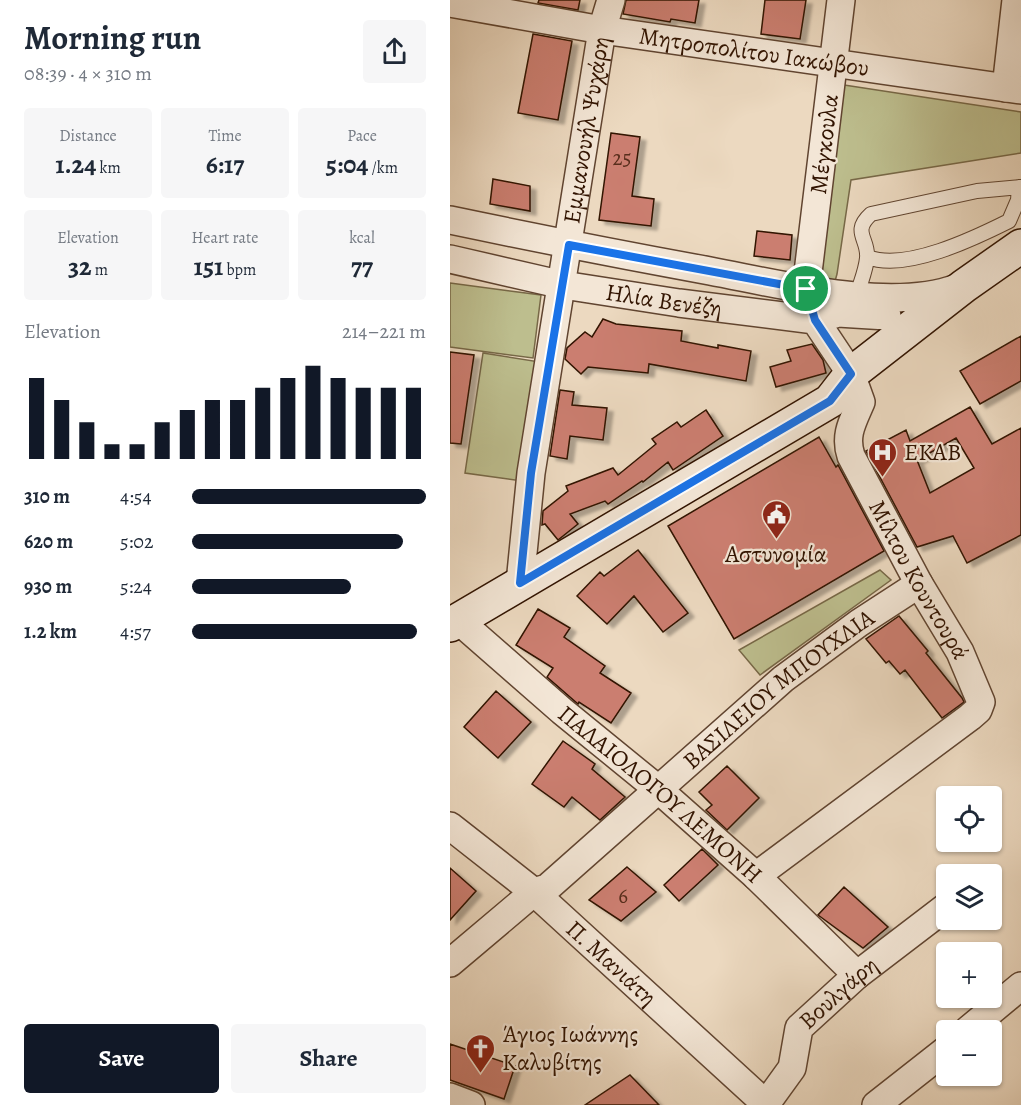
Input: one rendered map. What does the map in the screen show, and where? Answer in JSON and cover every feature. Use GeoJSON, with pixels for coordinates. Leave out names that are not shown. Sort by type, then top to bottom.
{"type":"FeatureCollection","features":[{"type":"Feature","properties":{"kind":"main road"},"geometry":{"type":"LineString","coordinates":[[454,622],[830,401],[851,374],[964,286],[1021,246]]}},
{"type":"Feature","properties":{"kind":"street","name":"Εμμανουήλ Ψυχάρη"},"geometry":{"type":"LineString","coordinates":[[520,583],[531,473],[563,285],[602,30],[610,0]]}},
{"type":"Feature","properties":{"kind":"street","name":"Μέγκουλα"},"geometry":{"type":"LineString","coordinates":[[806,289],[841,0]]}},
{"type":"Feature","properties":{"kind":"street"},"geometry":{"type":"LineString","coordinates":[[1014,89],[1016,0]]}},
{"type":"Feature","properties":{"kind":"street","name":"Μητροπολίτου Ιακώβου"},"geometry":{"type":"LineString","coordinates":[[450,3],[602,30],[1014,89]]}},
{"type":"Feature","properties":{"kind":"street","name":"Ηλία Βενέζη"},"geometry":{"type":"LineString","coordinates":[[450,220],[569,245],[806,289],[886,298],[941,294],[964,286]]}},
{"type":"Feature","properties":{"kind":"street","name":"Ηλία Βενέζη"},"geometry":{"type":"LineString","coordinates":[[450,259],[563,285],[679,303],[815,320],[838,313],[920,320]]}},
{"type":"Feature","properties":{"kind":"street"},"geometry":{"type":"LineString","coordinates":[[806,289],[815,320],[851,374]]}},
{"type":"Feature","properties":{"kind":"street","name":"Μίλτου Κουντουρά"},"geometry":{"type":"LineString","coordinates":[[756,876],[970,717],[978,710],[981,702],[960,652],[919,584],[848,446],[848,434],[861,402],[851,374]]}},
{"type":"Feature","properties":{"kind":"street","name":"ΒΑΣΙΛΕΙΟΥ ΜΠΟΥΧΛΙΑ"},"geometry":{"type":"LineString","coordinates":[[450,963],[534,892],[547,888],[783,679],[859,623],[919,584]]}},
{"type":"Feature","properties":{"kind":"street","name":"ΠΑΛΑΙΟΛΟΓΟΥ ΛΕΜΟΝΗ"},"geometry":{"type":"LineString","coordinates":[[454,622],[659,790],[756,876],[857,975]]}},
{"type":"Feature","properties":{"kind":"street","name":"Π. Μανιάτη"},"geometry":{"type":"LineString","coordinates":[[450,826],[534,892],[767,1105]]}},
{"type":"Feature","properties":{"kind":"street","name":"Βουλγάρη"},"geometry":{"type":"LineString","coordinates":[[767,1105],[792,1068],[799,1028],[857,975],[936,915]]}},
{"type":"Feature","properties":{"kind":"street"},"geometry":{"type":"LineString","coordinates":[[980,1020],[1021,986]]}},
{"type":"Feature","properties":{"kind":"street"},"geometry":{"type":"LineString","coordinates":[[876,1105],[936,1058]]}},
{"type":"Feature","properties":{"kind":"street"},"geometry":{"type":"LineString","coordinates":[[450,1097],[471,1105]]}},
{"type":"Feature","properties":{"kind":"lane"},"geometry":{"type":"LineString","coordinates":[[856,295],[868,257],[860,231],[864,220],[871,214],[977,191],[1020,187],[1018,200],[1009,221],[971,240],[921,257],[884,261],[868,257]]}},
{"type":"Feature","properties":{"kind":"green space"},"geometry":{"type":"Polygon","coordinates":[[[831,83],[1021,112],[1021,153],[851,180],[837,274],[832,292],[806,289],[831,83]]]}},
{"type":"Feature","properties":{"kind":"green space"},"geometry":{"type":"Polygon","coordinates":[[[450,283],[541,295],[533,358],[450,347],[450,283]]]}},
{"type":"Feature","properties":{"kind":"green space"},"geometry":{"type":"Polygon","coordinates":[[[483,353],[540,362],[522,481],[465,473],[483,353]]]}},
{"type":"Feature","properties":{"kind":"green space"},"geometry":{"type":"Polygon","coordinates":[[[880,570],[891,580],[760,675],[739,650],[880,570]]]}},
{"type":"Feature","properties":{"kind":"building"},"geometry":{"type":"Polygon","coordinates":[[[539,0],[580,0],[578,10],[538,3],[539,0]]]}},
{"type":"Feature","properties":{"kind":"building"},"geometry":{"type":"Polygon","coordinates":[[[626,0],[699,0],[695,23],[671,19],[670,22],[623,14],[626,0]]]}},
{"type":"Feature","properties":{"kind":"building"},"geometry":{"type":"Polygon","coordinates":[[[765,0],[806,0],[800,39],[761,34],[765,0]]]}},
{"type":"Feature","properties":{"kind":"building"},"geometry":{"type":"Polygon","coordinates":[[[533,34],[572,41],[558,120],[518,113],[533,34]]]}},
{"type":"Feature","properties":{"kind":"building"},"geometry":{"type":"Polygon","coordinates":[[[611,133],[640,137],[632,196],[654,199],[651,226],[599,220],[611,133]]]}},
{"type":"Feature","properties":{"kind":"building"},"geometry":{"type":"Polygon","coordinates":[[[493,179],[530,186],[530,211],[490,204],[493,179]]]}},
{"type":"Feature","properties":{"kind":"building"},"geometry":{"type":"Polygon","coordinates":[[[757,231],[792,235],[790,260],[754,256],[757,231]]]}},
{"type":"Feature","properties":{"kind":"building"},"geometry":{"type":"Polygon","coordinates":[[[603,319],[616,324],[682,331],[681,341],[751,351],[746,381],[649,364],[648,373],[588,367],[581,374],[565,359],[567,348],[585,332],[592,337],[603,319]]]}},
{"type":"Feature","properties":{"kind":"building"},"geometry":{"type":"Polygon","coordinates":[[[1021,336],[1021,381],[980,404],[960,371],[1021,336]]]}},
{"type":"Feature","properties":{"kind":"building"},"geometry":{"type":"Polygon","coordinates":[[[812,344],[823,360],[826,373],[776,387],[770,367],[791,361],[787,350],[812,344]]]}},
{"type":"Feature","properties":{"kind":"building"},"geometry":{"type":"Polygon","coordinates":[[[450,352],[474,355],[461,444],[450,443],[450,352]]]}},
{"type":"Feature","properties":{"kind":"building"},"geometry":{"type":"Polygon","coordinates":[[[560,390],[574,392],[572,405],[607,408],[603,440],[570,436],[567,459],[550,456],[560,390]]]}},
{"type":"Feature","properties":{"kind":"building"},"geometry":{"type":"Polygon","coordinates":[[[970,407],[992,444],[1021,428],[1021,535],[967,563],[953,536],[917,547],[866,451],[906,430],[910,441],[970,407]],[[956,438],[917,460],[930,493],[974,468],[956,438]]]}},
{"type":"Feature","properties":{"kind":"building"},"geometry":{"type":"Polygon","coordinates":[[[706,410],[723,436],[673,470],[668,462],[643,482],[608,504],[605,501],[570,514],[578,524],[558,540],[545,524],[542,525],[543,511],[568,491],[566,486],[613,468],[618,475],[656,444],[652,439],[677,422],[681,427],[706,410]]]}},
{"type":"Feature","properties":{"kind":"building","name":"Αστυνομία"},"geometry":{"type":"Polygon","coordinates":[[[819,437],[836,467],[838,465],[884,551],[734,639],[668,526],[819,437]]]}},
{"type":"Feature","properties":{"kind":"building"},"geometry":{"type":"Polygon","coordinates":[[[638,550],[688,613],[663,632],[634,596],[607,624],[577,596],[600,572],[604,576],[638,550]]]}},
{"type":"Feature","properties":{"kind":"building"},"geometry":{"type":"Polygon","coordinates":[[[538,609],[570,628],[564,637],[605,666],[600,673],[631,693],[611,723],[579,702],[578,704],[547,677],[553,668],[516,645],[538,609]]]}},
{"type":"Feature","properties":{"kind":"building"},"geometry":{"type":"Polygon","coordinates":[[[899,616],[928,651],[926,653],[964,702],[942,718],[905,670],[900,674],[889,661],[886,663],[866,639],[899,616]]]}},
{"type":"Feature","properties":{"kind":"building"},"geometry":{"type":"Polygon","coordinates":[[[496,691],[531,722],[498,758],[464,727],[496,691]]]}},
{"type":"Feature","properties":{"kind":"building"},"geometry":{"type":"Polygon","coordinates":[[[563,741],[595,764],[592,769],[625,797],[600,820],[572,797],[564,807],[532,784],[563,741]]]}},
{"type":"Feature","properties":{"kind":"building"},"geometry":{"type":"Polygon","coordinates":[[[727,766],[759,798],[727,830],[706,810],[712,805],[699,792],[727,766]]]}},
{"type":"Feature","properties":{"kind":"building"},"geometry":{"type":"Polygon","coordinates":[[[702,849],[718,865],[679,901],[664,885],[702,849]]]}},
{"type":"Feature","properties":{"kind":"building"},"geometry":{"type":"Polygon","coordinates":[[[627,867],[656,892],[621,921],[589,900],[627,867]]]}},
{"type":"Feature","properties":{"kind":"building"},"geometry":{"type":"Polygon","coordinates":[[[450,868],[476,891],[450,920],[450,868]]]}},
{"type":"Feature","properties":{"kind":"building"},"geometry":{"type":"Polygon","coordinates":[[[844,887],[888,927],[863,948],[818,915],[844,887]]]}},
{"type":"Feature","properties":{"kind":"building","name":"Άγιος Ιωάννης Καλυβίτης"},"geometry":{"type":"Polygon","coordinates":[[[450,1044],[515,1066],[504,1099],[450,1080],[450,1044]]]}},
{"type":"Feature","properties":{"kind":"building"},"geometry":{"type":"Polygon","coordinates":[[[630,1075],[659,1105],[585,1105],[630,1075]]]}},
{"type":"Feature","properties":{"kind":"place","name":"ΕΚΑΒ"},"geometry":{"type":"Point","coordinates":[883,478]}},
{"type":"Feature","properties":{"kind":"place","name":"Αστυνομία"},"geometry":{"type":"Point","coordinates":[776,540]}},
{"type":"Feature","properties":{"kind":"place","name":"Άγιος Ιωάννης Καλυβίτης"},"geometry":{"type":"Point","coordinates":[481,1074]}},
{"type":"Feature","properties":{"kind":"route"},"geometry":{"type":"LineString","coordinates":[[569,245],[806,289],[815,320],[851,374],[830,401],[520,583],[531,473],[569,245]]}}]}
